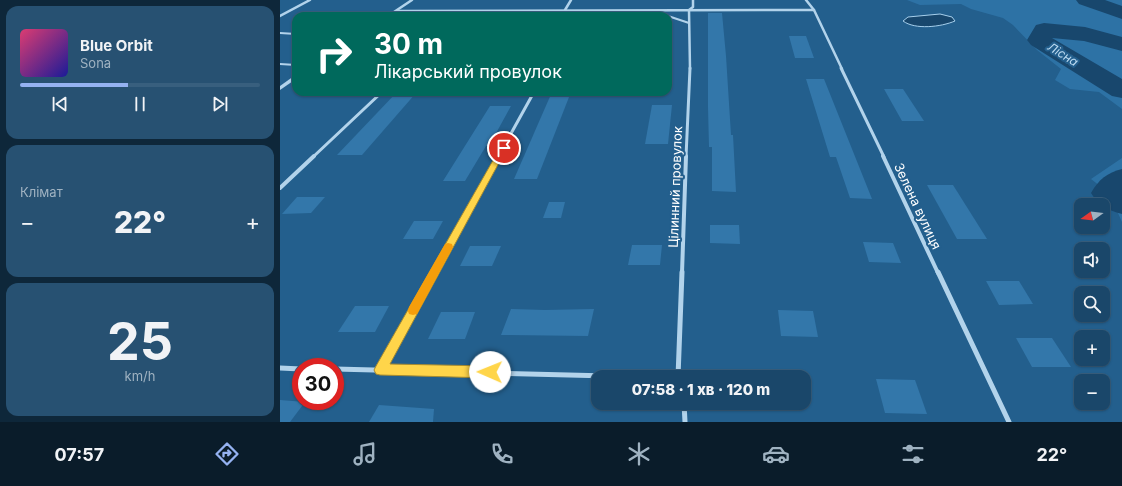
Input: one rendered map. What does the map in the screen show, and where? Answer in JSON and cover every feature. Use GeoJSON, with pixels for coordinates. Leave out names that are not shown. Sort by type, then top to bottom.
{"type":"FeatureCollection","features":[{"type":"Feature","properties":{"kind":"street"},"geometry":{"type":"LineString","coordinates":[[280,16],[310,0]]}},
{"type":"Feature","properties":{"kind":"street"},"geometry":{"type":"LineString","coordinates":[[397,11],[412,0]]}},
{"type":"Feature","properties":{"kind":"street"},"geometry":{"type":"LineString","coordinates":[[565,10],[571,0]]}},
{"type":"Feature","properties":{"kind":"street","name":"Цілинний провулок"},"geometry":{"type":"LineString","coordinates":[[678,370],[690,58],[689,10],[693,7],[693,0]]}},
{"type":"Feature","properties":{"kind":"street","name":"Зелена вулиця"},"geometry":{"type":"LineString","coordinates":[[806,0],[814,10],[1009,422]]}},
{"type":"Feature","properties":{"kind":"street"},"geometry":{"type":"LineString","coordinates":[[397,11],[814,10]]}},
{"type":"Feature","properties":{"kind":"street"},"geometry":{"type":"LineString","coordinates":[[280,33],[292,34]]}},
{"type":"Feature","properties":{"kind":"street"},"geometry":{"type":"LineString","coordinates":[[280,88],[292,80]]}},
{"type":"Feature","properties":{"kind":"street"},"geometry":{"type":"LineString","coordinates":[[280,188],[378,96]]}},
{"type":"Feature","properties":{"kind":"street"},"geometry":{"type":"LineString","coordinates":[[380,370],[532,96]]}},
{"type":"Feature","properties":{"kind":"street"},"geometry":{"type":"LineString","coordinates":[[280,368],[292,369]]}},
{"type":"Feature","properties":{"kind":"street"},"geometry":{"type":"LineString","coordinates":[[344,369],[591,375]]}},
{"type":"Feature","properties":{"kind":"street"},"geometry":{"type":"LineString","coordinates":[[684,410],[684,422]]}},
{"type":"Feature","properties":{"kind":"lane"},"geometry":{"type":"LineString","coordinates":[[647,10],[654,12]]}},
{"type":"Feature","properties":{"kind":"lane"},"geometry":{"type":"LineString","coordinates":[[672,18],[689,23]]}},
{"type":"Feature","properties":{"kind":"lane"},"geometry":{"type":"LineString","coordinates":[[280,64],[292,65]]}},
{"type":"Feature","properties":{"kind":"shaded area"},"geometry":{"type":"Polygon","coordinates":[[[907,0],[1122,0],[1122,109],[1099,92],[1070,89],[1055,80],[1061,69],[1037,50],[1013,25],[1003,18],[971,9],[961,4],[920,5],[907,0]]]}},
{"type":"Feature","properties":{"kind":"shaded area"},"geometry":{"type":"Polygon","coordinates":[[[940,14],[952,17],[955,21],[943,25],[921,27],[908,24],[903,21],[908,17],[940,14]]]}},
{"type":"Feature","properties":{"kind":"shaded area"},"geometry":{"type":"Polygon","coordinates":[[[1122,158],[1122,222],[1109,193],[1091,179],[1122,158]]]}},
{"type":"Feature","properties":{"kind":"building"},"geometry":{"type":"Polygon","coordinates":[[[708,13],[722,13],[731,135],[733,135],[736,192],[712,191],[712,147],[709,147],[708,107],[708,13]]]}},
{"type":"Feature","properties":{"kind":"building"},"geometry":{"type":"Polygon","coordinates":[[[789,36],[806,36],[814,58],[795,58],[789,36]]]}},
{"type":"Feature","properties":{"kind":"building"},"geometry":{"type":"Polygon","coordinates":[[[806,79],[824,79],[872,199],[850,198],[836,157],[830,157],[806,79]]]}},
{"type":"Feature","properties":{"kind":"building"},"geometry":{"type":"Polygon","coordinates":[[[884,89],[903,89],[924,121],[902,121],[884,89]]]}},
{"type":"Feature","properties":{"kind":"building"},"geometry":{"type":"Polygon","coordinates":[[[393,96],[413,96],[362,155],[337,155],[393,96]]]}},
{"type":"Feature","properties":{"kind":"building"},"geometry":{"type":"Polygon","coordinates":[[[550,96],[569,96],[537,179],[514,179],[550,96]]]}},
{"type":"Feature","properties":{"kind":"building"},"geometry":{"type":"Polygon","coordinates":[[[652,105],[672,105],[668,144],[645,144],[652,105]]]}},
{"type":"Feature","properties":{"kind":"building"},"geometry":{"type":"Polygon","coordinates":[[[490,106],[511,106],[489,146],[486,146],[465,181],[443,181],[490,106]]]}},
{"type":"Feature","properties":{"kind":"building"},"geometry":{"type":"Polygon","coordinates":[[[927,185],[953,185],[987,239],[957,239],[927,185]]]}},
{"type":"Feature","properties":{"kind":"building"},"geometry":{"type":"Polygon","coordinates":[[[297,197],[325,197],[311,213],[282,214],[297,197]]]}},
{"type":"Feature","properties":{"kind":"building"},"geometry":{"type":"Polygon","coordinates":[[[549,202],[565,202],[561,218],[543,218],[549,202]]]}},
{"type":"Feature","properties":{"kind":"building"},"geometry":{"type":"Polygon","coordinates":[[[414,221],[443,221],[433,239],[403,239],[414,221]]]}},
{"type":"Feature","properties":{"kind":"building"},"geometry":{"type":"Polygon","coordinates":[[[710,225],[739,225],[740,244],[710,243],[710,225]]]}},
{"type":"Feature","properties":{"kind":"building"},"geometry":{"type":"Polygon","coordinates":[[[863,242],[893,243],[901,263],[869,262],[863,242]]]}},
{"type":"Feature","properties":{"kind":"building"},"geometry":{"type":"Polygon","coordinates":[[[632,245],[662,245],[660,265],[628,265],[632,245]]]}},
{"type":"Feature","properties":{"kind":"building"},"geometry":{"type":"Polygon","coordinates":[[[470,246],[501,246],[492,266],[460,266],[470,246]]]}},
{"type":"Feature","properties":{"kind":"building"},"geometry":{"type":"Polygon","coordinates":[[[986,281],[1019,281],[1033,304],[999,305],[986,281]]]}},
{"type":"Feature","properties":{"kind":"building"},"geometry":{"type":"Polygon","coordinates":[[[355,306],[389,306],[375,332],[338,332],[355,306]]]}},
{"type":"Feature","properties":{"kind":"building"},"geometry":{"type":"Polygon","coordinates":[[[511,309],[594,309],[588,336],[501,335],[511,309]]]}},
{"type":"Feature","properties":{"kind":"building"},"geometry":{"type":"Polygon","coordinates":[[[778,310],[813,311],[818,337],[781,336],[778,310]]]}},
{"type":"Feature","properties":{"kind":"building"},"geometry":{"type":"Polygon","coordinates":[[[441,312],[475,312],[465,339],[428,339],[441,312]]]}},
{"type":"Feature","properties":{"kind":"building"},"geometry":{"type":"Polygon","coordinates":[[[1016,338],[1052,338],[1071,367],[1032,367],[1016,338]]]}},
{"type":"Feature","properties":{"kind":"building"},"geometry":{"type":"Polygon","coordinates":[[[876,379],[915,380],[927,414],[885,413],[876,379]]]}},
{"type":"Feature","properties":{"kind":"building"},"geometry":{"type":"Polygon","coordinates":[[[280,400],[292,401],[292,410],[299,410],[290,422],[280,422],[280,400]]]}},
{"type":"Feature","properties":{"kind":"building"},"geometry":{"type":"Polygon","coordinates":[[[379,405],[434,409],[433,422],[369,422],[379,405]]]}},
{"type":"Feature","properties":{"kind":"waterway","name":"Лісна"},"geometry":{"type":"LineString","coordinates":[[1086,0],[1122,13]]}},
{"type":"Feature","properties":{"kind":"waterway","name":"Лісна"},"geometry":{"type":"LineString","coordinates":[[1122,44],[1085,34],[1044,30],[1039,40],[1122,90]]}},
{"type":"Feature","properties":{"kind":"waterway","name":"Лісна"},"geometry":{"type":"LineString","coordinates":[[1122,180],[1109,193],[1122,202]]}},
{"type":"Feature","properties":{"kind":"slow traffic"},"geometry":{"type":"LineString","coordinates":[[413,311],[448,247]]}},
{"type":"Feature","properties":{"kind":"route"},"geometry":{"type":"LineString","coordinates":[[490,372],[380,370],[504,148]]}}]}
